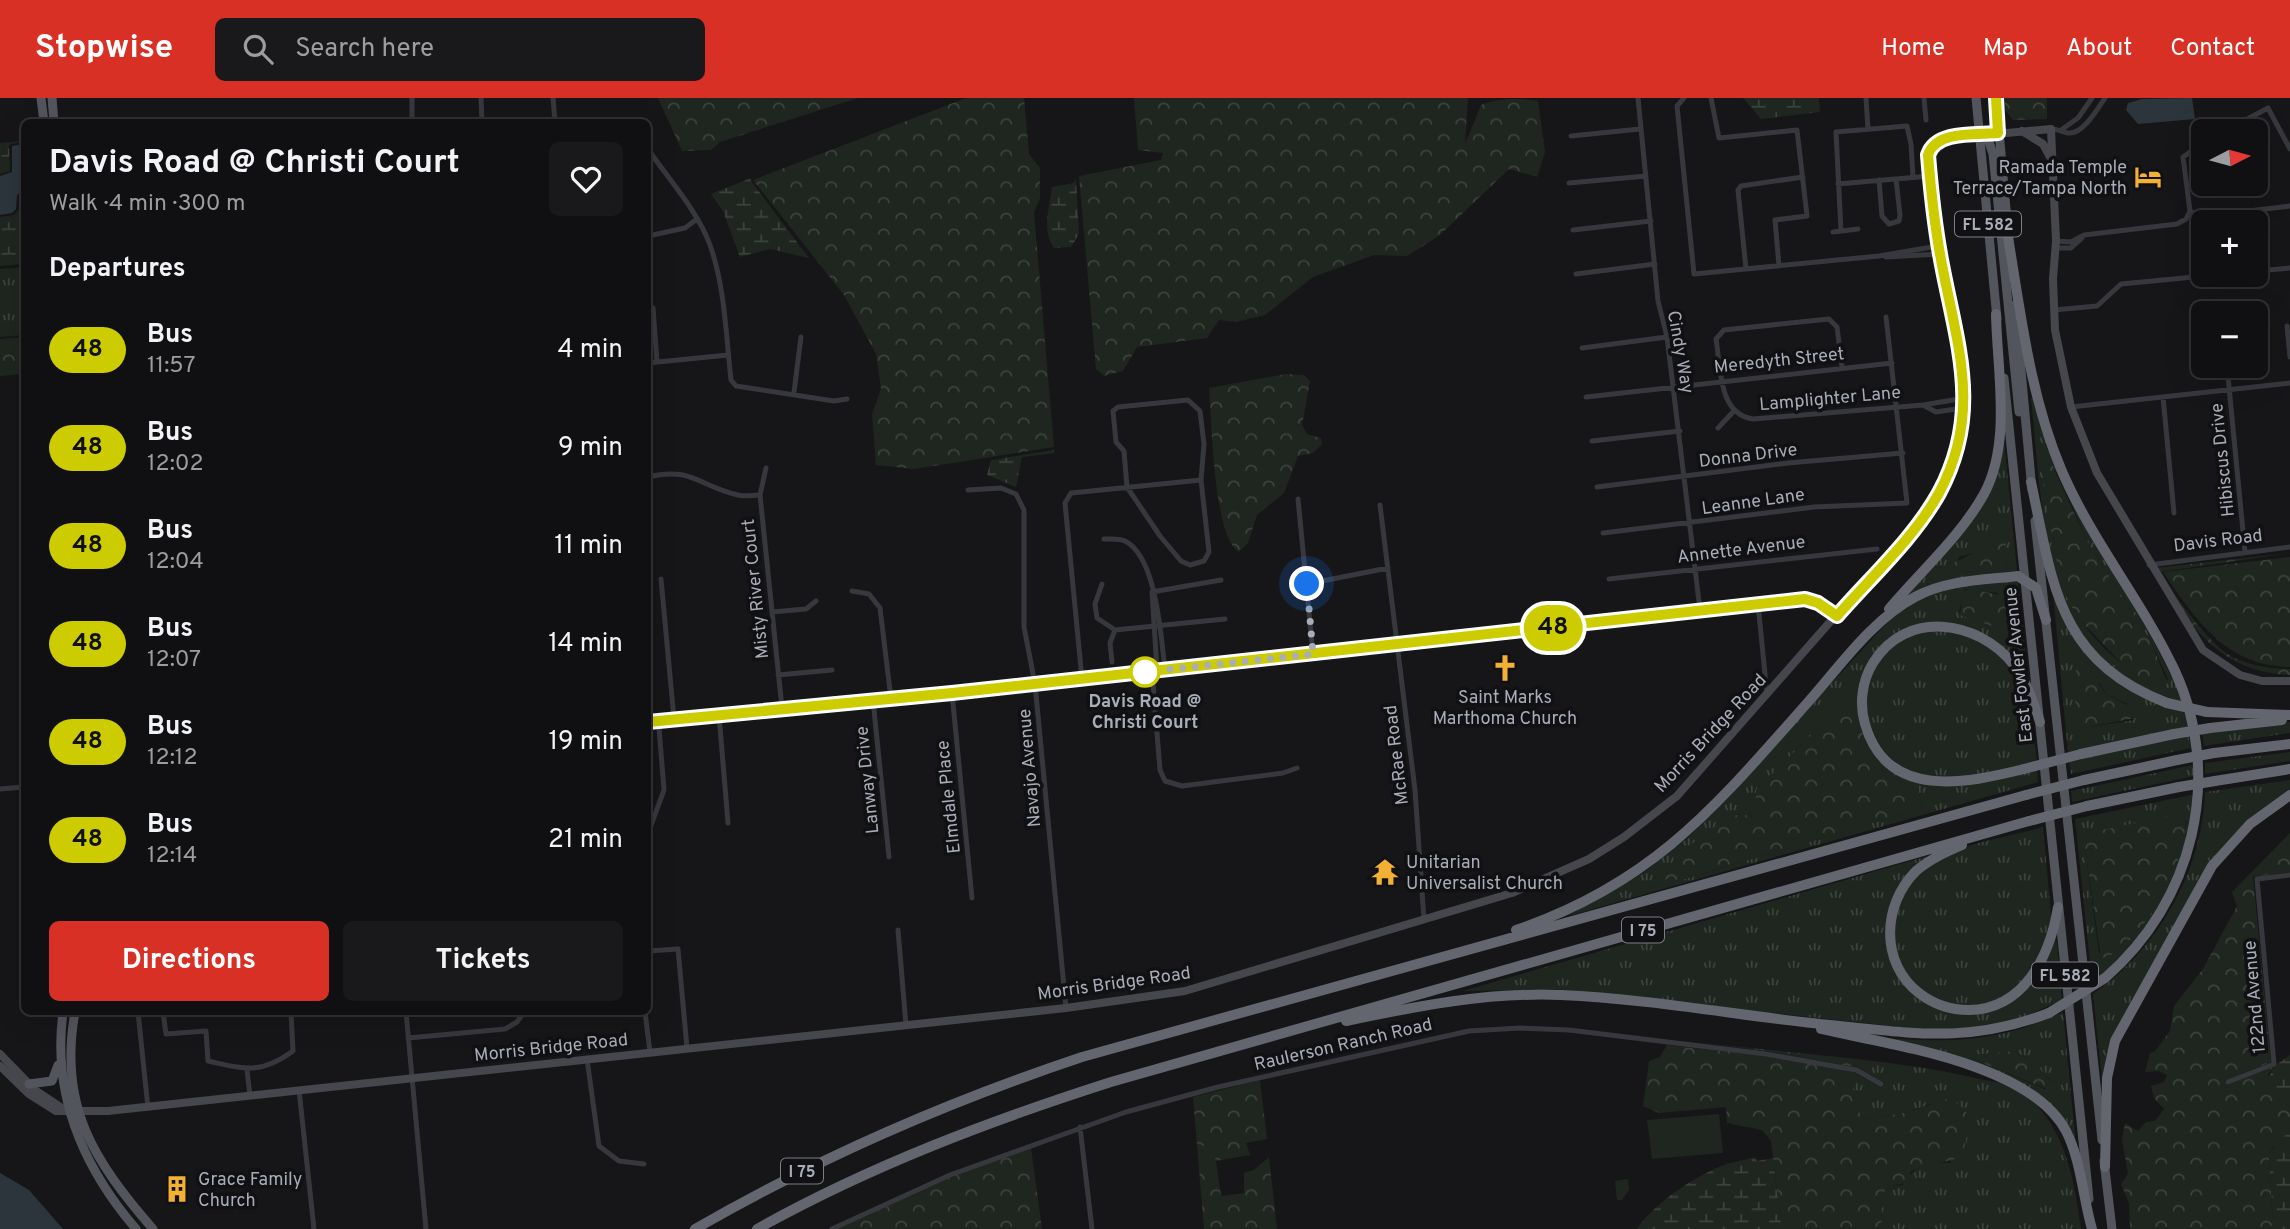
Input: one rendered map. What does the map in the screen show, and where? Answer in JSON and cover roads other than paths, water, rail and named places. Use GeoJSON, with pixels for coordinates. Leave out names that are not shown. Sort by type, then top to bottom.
{"type":"FeatureCollection","features":[{"type":"Feature","properties":{"kind":"highway"},"geometry":{"type":"LineString","coordinates":[[1264,1039],[1434,1002],[1516,995],[1597,998],[1772,1019],[1951,1036],[2001,1029],[2049,1013],[2105,978],[2148,933],[2169,900],[2182,870],[2197,812],[2197,746],[2186,702],[2171,663],[2082,512],[2054,453],[2032,376],[2008,237]]}},
{"type":"Feature","properties":{"kind":"highway"},"geometry":{"type":"LineString","coordinates":[[1426,961],[1561,914],[1612,888],[1650,863],[1691,830],[1717,804],[1863,641],[1963,524],[1984,493],[1995,465],[1998,442],[1996,314]]}},
{"type":"Feature","properties":{"kind":"highway"},"geometry":{"type":"LineString","coordinates":[[2031,482],[2052,582],[2073,628],[2093,655],[2121,680],[2167,704],[2207,712],[2290,717]]}},
{"type":"Feature","properties":{"kind":"highway"},"geometry":{"type":"LineString","coordinates":[[1863,641],[1900,606],[1925,592],[1961,583],[2018,576],[2036,588],[2046,620]]}},
{"type":"Feature","properties":{"kind":"highway"},"geometry":{"type":"LineString","coordinates":[[2040,722],[2028,688],[2009,659],[1985,639],[1959,628],[1928,626],[1902,635],[1880,653],[1866,678],[1862,705],[1868,732],[1881,754],[1902,772],[1932,782],[1953,783],[2174,734],[2290,717]]}},
{"type":"Feature","properties":{"kind":"highway","name":"I 75"},"geometry":{"type":"LineString","coordinates":[[695,1229],[855,1145],[1007,1083],[1121,1046],[2084,780],[2214,753],[2290,744]]}},
{"type":"Feature","properties":{"kind":"highway","name":"I 75"},"geometry":{"type":"LineString","coordinates":[[757,1229],[845,1184],[970,1129],[1111,1082],[2026,822],[2179,786],[2290,769]]}},
{"type":"Feature","properties":{"kind":"highway"},"geometry":{"type":"LineString","coordinates":[[2105,1167],[2107,1078],[2115,1041],[2213,866],[2250,824],[2290,795]]}},
{"type":"Feature","properties":{"kind":"highway"},"geometry":{"type":"LineString","coordinates":[[2026,822],[1944,853],[1915,872],[1899,894],[1891,914],[1890,940],[1897,967],[1912,987],[1940,1005],[1964,1010],[1997,1004],[2018,991],[2042,962],[2058,906]]}},
{"type":"Feature","properties":{"kind":"highway"},"geometry":{"type":"LineString","coordinates":[[1772,1019],[1903,1047],[1989,1072],[2025,1087],[2050,1107],[2066,1131],[2092,1229]]}},
{"type":"Feature","properties":{"kind":"main road"},"geometry":{"type":"LineString","coordinates":[[41,98],[44,119]]}},
{"type":"Feature","properties":{"kind":"main road"},"geometry":{"type":"LineString","coordinates":[[52,98],[54,119]]}},
{"type":"Feature","properties":{"kind":"main road","name":"East Fowler Avenue"},"geometry":{"type":"LineString","coordinates":[[1976,98],[1996,314],[2092,1229]]}},
{"type":"Feature","properties":{"kind":"main road","name":"East Fowler Avenue"},"geometry":{"type":"LineString","coordinates":[[1996,98],[2031,482],[2112,1229]]}},
{"type":"Feature","properties":{"kind":"main road"},"geometry":{"type":"LineString","coordinates":[[1980,135],[1992,146],[2019,415],[2026,430]]}},
{"type":"Feature","properties":{"kind":"main road"},"geometry":{"type":"LineString","coordinates":[[29,1084],[46,1084],[56,1075],[64,1015]]}},
{"type":"Feature","properties":{"kind":"main road"},"geometry":{"type":"LineString","coordinates":[[75,1015],[71,1071],[79,1112],[103,1167],[118,1191],[153,1229]]}},
{"type":"Feature","properties":{"kind":"main road"},"geometry":{"type":"LineString","coordinates":[[60,1036],[61,1080],[68,1112],[93,1173],[136,1229]]}},
{"type":"Feature","properties":{"kind":"street"},"geometry":{"type":"LineString","coordinates":[[412,98],[412,119]]}},
{"type":"Feature","properties":{"kind":"street"},"geometry":{"type":"LineString","coordinates":[[481,98],[482,119]]}},
{"type":"Feature","properties":{"kind":"street"},"geometry":{"type":"LineString","coordinates":[[552,98],[555,119]]}},
{"type":"Feature","properties":{"kind":"street","name":"Cindy Way"},"geometry":{"type":"LineString","coordinates":[[1638,98],[1658,301],[1667,337],[1680,431],[1700,610]]}},
{"type":"Feature","properties":{"kind":"street"},"geometry":{"type":"LineString","coordinates":[[1684,98],[1677,106],[1694,274],[1939,250]]}},
{"type":"Feature","properties":{"kind":"street"},"geometry":{"type":"LineString","coordinates":[[1712,98],[1719,138],[1797,130],[1807,216],[1775,220],[1773,224],[1779,266]]}},
{"type":"Feature","properties":{"kind":"street"},"geometry":{"type":"LineString","coordinates":[[1866,98],[1868,129]]}},
{"type":"Feature","properties":{"kind":"street"},"geometry":{"type":"LineString","coordinates":[[1924,98],[1926,120]]}},
{"type":"Feature","properties":{"kind":"street"},"geometry":{"type":"LineString","coordinates":[[2062,130],[2078,118],[2092,98]]}},
{"type":"Feature","properties":{"kind":"street"},"geometry":{"type":"LineString","coordinates":[[2105,98],[2085,125],[2069,134],[2051,129],[2056,245],[2054,310],[2060,359],[2071,407],[2096,473],[2188,630],[2209,656],[2239,674],[2262,681],[2290,681]]}},
{"type":"Feature","properties":{"kind":"street"},"geometry":{"type":"LineString","coordinates":[[2247,119],[2268,108],[2290,149]]}},
{"type":"Feature","properties":{"kind":"street"},"geometry":{"type":"LineString","coordinates":[[1841,231],[1836,132],[1909,128],[1913,177]]}},
{"type":"Feature","properties":{"kind":"street"},"geometry":{"type":"LineString","coordinates":[[1571,136],[1640,129]]}},
{"type":"Feature","properties":{"kind":"street","name":"Morris Bridge Road"},"geometry":{"type":"LineString","coordinates":[[68,1112],[148,1108],[1066,1007],[1185,991],[1539,883],[1624,837],[1698,776],[1924,515],[1938,494],[1957,449],[1965,408],[1961,355],[1939,250],[1928,155],[1935,142],[2051,129]]}},
{"type":"Feature","properties":{"kind":"street"},"geometry":{"type":"LineString","coordinates":[[2022,131],[2043,144],[2053,162]]}},
{"type":"Feature","properties":{"kind":"street"},"geometry":{"type":"LineString","coordinates":[[2056,245],[2071,242],[2084,235],[2177,224],[2186,219],[2190,211],[2183,157],[2191,152]]}},
{"type":"Feature","properties":{"kind":"street"},"geometry":{"type":"LineString","coordinates":[[651,153],[697,219],[710,245],[718,277],[731,380],[736,386],[794,392],[834,401],[846,399]]}},
{"type":"Feature","properties":{"kind":"street"},"geometry":{"type":"LineString","coordinates":[[1569,183],[1646,176]]}},
{"type":"Feature","properties":{"kind":"street"},"geometry":{"type":"LineString","coordinates":[[1838,184],[1930,176]]}},
{"type":"Feature","properties":{"kind":"street"},"geometry":{"type":"LineString","coordinates":[[1746,269],[1738,190],[1741,186],[1804,177]]}},
{"type":"Feature","properties":{"kind":"street"},"geometry":{"type":"LineString","coordinates":[[1879,180],[1882,216],[1889,225],[1899,221],[1900,215],[1896,178]]}},
{"type":"Feature","properties":{"kind":"street"},"geometry":{"type":"LineString","coordinates":[[2190,211],[2199,217],[2290,206]]}},
{"type":"Feature","properties":{"kind":"street"},"geometry":{"type":"LineString","coordinates":[[651,235],[685,228],[697,219]]}},
{"type":"Feature","properties":{"kind":"street"},"geometry":{"type":"LineString","coordinates":[[1573,230],[1651,221]]}},
{"type":"Feature","properties":{"kind":"street"},"geometry":{"type":"LineString","coordinates":[[1833,232],[1858,229]]}},
{"type":"Feature","properties":{"kind":"street"},"geometry":{"type":"LineString","coordinates":[[1576,274],[1655,264]]}},
{"type":"Feature","properties":{"kind":"street"},"geometry":{"type":"LineString","coordinates":[[2268,270],[2290,268]]}},
{"type":"Feature","properties":{"kind":"street"},"geometry":{"type":"LineString","coordinates":[[2054,310],[2097,306],[2121,284],[2191,277]]}},
{"type":"Feature","properties":{"kind":"street"},"geometry":{"type":"LineString","coordinates":[[653,308],[657,362]]}},
{"type":"Feature","properties":{"kind":"street"},"geometry":{"type":"LineString","coordinates":[[1886,317],[1903,453]]}},
{"type":"Feature","properties":{"kind":"street"},"geometry":{"type":"LineString","coordinates":[[1718,428],[1733,412],[1722,380],[1716,339],[1724,330],[1829,319],[1837,327],[1842,367]]}},
{"type":"Feature","properties":{"kind":"street"},"geometry":{"type":"LineString","coordinates":[[2287,326],[2290,357]]}},
{"type":"Feature","properties":{"kind":"street"},"geometry":{"type":"LineString","coordinates":[[794,392],[801,337]]}},
{"type":"Feature","properties":{"kind":"street"},"geometry":{"type":"LineString","coordinates":[[1582,348],[1667,337]]}},
{"type":"Feature","properties":{"kind":"street"},"geometry":{"type":"LineString","coordinates":[[651,363],[728,355]]}},
{"type":"Feature","properties":{"kind":"street","name":"Meredyth Street"},"geometry":{"type":"LineString","coordinates":[[1586,397],[1892,363]]}},
{"type":"Feature","properties":{"kind":"street","name":"Hibiscus Drive"},"geometry":{"type":"LineString","coordinates":[[2228,378],[2245,552]]}},
{"type":"Feature","properties":{"kind":"street"},"geometry":{"type":"LineString","coordinates":[[2071,407],[2290,383]]}},
{"type":"Feature","properties":{"kind":"street"},"geometry":{"type":"LineString","coordinates":[[2163,397],[2174,513]]}},
{"type":"Feature","properties":{"kind":"street","name":"Lamplighter Lane"},"geometry":{"type":"LineString","coordinates":[[1733,412],[1753,419],[1923,405],[1965,398]]}},
{"type":"Feature","properties":{"kind":"street"},"geometry":{"type":"LineString","coordinates":[[1188,400],[1200,411],[1204,444],[1201,480],[1209,552],[1204,561],[1190,565],[1181,561],[1160,536],[1127,487],[1124,451],[1116,442],[1113,411],[1118,407],[1188,400]]}},
{"type":"Feature","properties":{"kind":"street","name":"Lamplighter Lane"},"geometry":{"type":"LineString","coordinates":[[1923,405],[1936,412],[1965,408]]}},
{"type":"Feature","properties":{"kind":"street"},"geometry":{"type":"LineString","coordinates":[[1592,441],[1680,431]]}},
{"type":"Feature","properties":{"kind":"street","name":"Donna Drive"},"geometry":{"type":"LineString","coordinates":[[1597,487],[1788,463],[1903,453]]}},
{"type":"Feature","properties":{"kind":"street","name":"Leanne Lane"},"geometry":{"type":"LineString","coordinates":[[1603,533],[1814,507],[1907,503],[1903,453]]}},
{"type":"Feature","properties":{"kind":"street","name":"Misty River Court"},"geometry":{"type":"LineString","coordinates":[[766,468],[760,495],[782,708]]}},
{"type":"Feature","properties":{"kind":"street"},"geometry":{"type":"LineString","coordinates":[[651,476],[690,475],[738,495],[760,495]]}},
{"type":"Feature","properties":{"kind":"street"},"geometry":{"type":"LineString","coordinates":[[1082,679],[1065,503],[1070,493],[1201,480]]}},
{"type":"Feature","properties":{"kind":"street","name":"Navajo Avenue"},"geometry":{"type":"LineString","coordinates":[[968,490],[1001,488],[1017,494],[1024,510],[1024,627],[1035,684],[1066,1007]]}},
{"type":"Feature","properties":{"kind":"street"},"geometry":{"type":"LineString","coordinates":[[1298,499],[1313,654]]}},
{"type":"Feature","properties":{"kind":"street","name":"McRae Road"},"geometry":{"type":"LineString","coordinates":[[1380,505],[1415,790],[1424,920]]}},
{"type":"Feature","properties":{"kind":"street"},"geometry":{"type":"LineString","coordinates":[[1104,539],[1124,540],[1136,549],[1152,592],[1157,628],[1160,770],[1165,780],[1182,786],[1283,773],[1297,768]]}},
{"type":"Feature","properties":{"kind":"street","name":"Davis Road"},"geometry":{"type":"LineString","coordinates":[[2149,565],[2290,547]]}},
{"type":"Feature","properties":{"kind":"street","name":"Annette Avenue"},"geometry":{"type":"LineString","coordinates":[[1609,579],[1877,549]]}},
{"type":"Feature","properties":{"kind":"street"},"geometry":{"type":"LineString","coordinates":[[1307,584],[1388,568]]}},
{"type":"Feature","properties":{"kind":"street"},"geometry":{"type":"LineString","coordinates":[[661,579],[674,719]]}},
{"type":"Feature","properties":{"kind":"street"},"geometry":{"type":"LineString","coordinates":[[1152,592],[1221,580]]}},
{"type":"Feature","properties":{"kind":"street"},"geometry":{"type":"LineString","coordinates":[[1102,584],[1095,604],[1097,618],[1115,630],[1157,628],[1225,619]]}},
{"type":"Feature","properties":{"kind":"street"},"geometry":{"type":"LineString","coordinates":[[852,591],[869,594],[880,608],[891,699]]}},
{"type":"Feature","properties":{"kind":"street"},"geometry":{"type":"LineString","coordinates":[[651,722],[952,693],[1805,599],[1818,603],[1837,616]]}},
{"type":"Feature","properties":{"kind":"street"},"geometry":{"type":"LineString","coordinates":[[772,612],[806,609],[816,601]]}},
{"type":"Feature","properties":{"kind":"street"},"geometry":{"type":"LineString","coordinates":[[1758,604],[1768,695]]}},
{"type":"Feature","properties":{"kind":"street"},"geometry":{"type":"LineString","coordinates":[[1112,662],[1110,643],[1115,630]]}},
{"type":"Feature","properties":{"kind":"street"},"geometry":{"type":"LineString","coordinates":[[778,675],[832,670]]}},
{"type":"Feature","properties":{"kind":"street","name":"Elmdale Place"},"geometry":{"type":"LineString","coordinates":[[952,693],[972,898]]}},
{"type":"Feature","properties":{"kind":"street","name":"Lanway Drive"},"geometry":{"type":"LineString","coordinates":[[873,700],[889,858]]}},
{"type":"Feature","properties":{"kind":"street"},"geometry":{"type":"LineString","coordinates":[[719,715],[728,823]]}},
{"type":"Feature","properties":{"kind":"street"},"geometry":{"type":"LineString","coordinates":[[651,826],[664,790],[659,728],[674,719]]}},
{"type":"Feature","properties":{"kind":"street"},"geometry":{"type":"LineString","coordinates":[[0,789],[21,787]]}},
{"type":"Feature","properties":{"kind":"street","name":"122nd Avenue"},"geometry":{"type":"LineString","coordinates":[[2228,1082],[2274,1064],[2257,879],[2290,875]]}},
{"type":"Feature","properties":{"kind":"street"},"geometry":{"type":"LineString","coordinates":[[898,930],[906,1025]]}},
{"type":"Feature","properties":{"kind":"street"},"geometry":{"type":"LineString","coordinates":[[651,951],[678,948],[687,1048]]}},
{"type":"Feature","properties":{"kind":"street"},"geometry":{"type":"LineString","coordinates":[[138,1015],[148,1108]]}},
{"type":"Feature","properties":{"kind":"street"},"geometry":{"type":"LineString","coordinates":[[163,1015],[166,1034],[206,1031],[208,1062],[247,1070],[268,1067],[293,1051],[290,1015]]}},
{"type":"Feature","properties":{"kind":"street"},"geometry":{"type":"LineString","coordinates":[[406,1015],[426,1229]]}},
{"type":"Feature","properties":{"kind":"street"},"geometry":{"type":"LineString","coordinates":[[408,1038],[505,1029],[517,1022],[522,1015]]}},
{"type":"Feature","properties":{"kind":"street"},"geometry":{"type":"LineString","coordinates":[[645,1015],[650,1052]]}},
{"type":"Feature","properties":{"kind":"street","name":"Raulerson Ranch Road"},"geometry":{"type":"LineString","coordinates":[[832,1229],[950,1175],[1080,1127],[1218,1087],[1435,1037],[1487,1029],[1569,1030],[1766,1054],[1856,1070],[1881,1084]]}},
{"type":"Feature","properties":{"kind":"street"},"geometry":{"type":"LineString","coordinates":[[0,1054],[29,1084],[68,1112]]}},
{"type":"Feature","properties":{"kind":"street"},"geometry":{"type":"LineString","coordinates":[[587,1059],[599,1146],[619,1161],[644,1164]]}},
{"type":"Feature","properties":{"kind":"street"},"geometry":{"type":"LineString","coordinates":[[0,1066],[45,1105],[68,1112]]}},
{"type":"Feature","properties":{"kind":"street"},"geometry":{"type":"LineString","coordinates":[[247,1070],[250,1096]]}},
{"type":"Feature","properties":{"kind":"street"},"geometry":{"type":"LineString","coordinates":[[299,1090],[314,1229]]}},
{"type":"Feature","properties":{"kind":"street"},"geometry":{"type":"LineString","coordinates":[[1080,1127],[1092,1229]]}},
{"type":"Feature","properties":{"kind":"place","name":"Ramada Temple Terrace/Tampa North"},"geometry":{"type":"Point","coordinates":[2148,177]}},
{"type":"Feature","properties":{"kind":"place","name":"Saint Marks Marthoma Church"},"geometry":{"type":"Point","coordinates":[1505,668]}},
{"type":"Feature","properties":{"kind":"place","name":"Davis Road @ Christi Court"},"geometry":{"type":"Point","coordinates":[1145,672]}},
{"type":"Feature","properties":{"kind":"place","name":"Unitarian Universalist Church"},"geometry":{"type":"Point","coordinates":[1385,872]}},
{"type":"Feature","properties":{"kind":"place","name":"Grace Family Church"},"geometry":{"type":"Point","coordinates":[177,1189]}}]}
